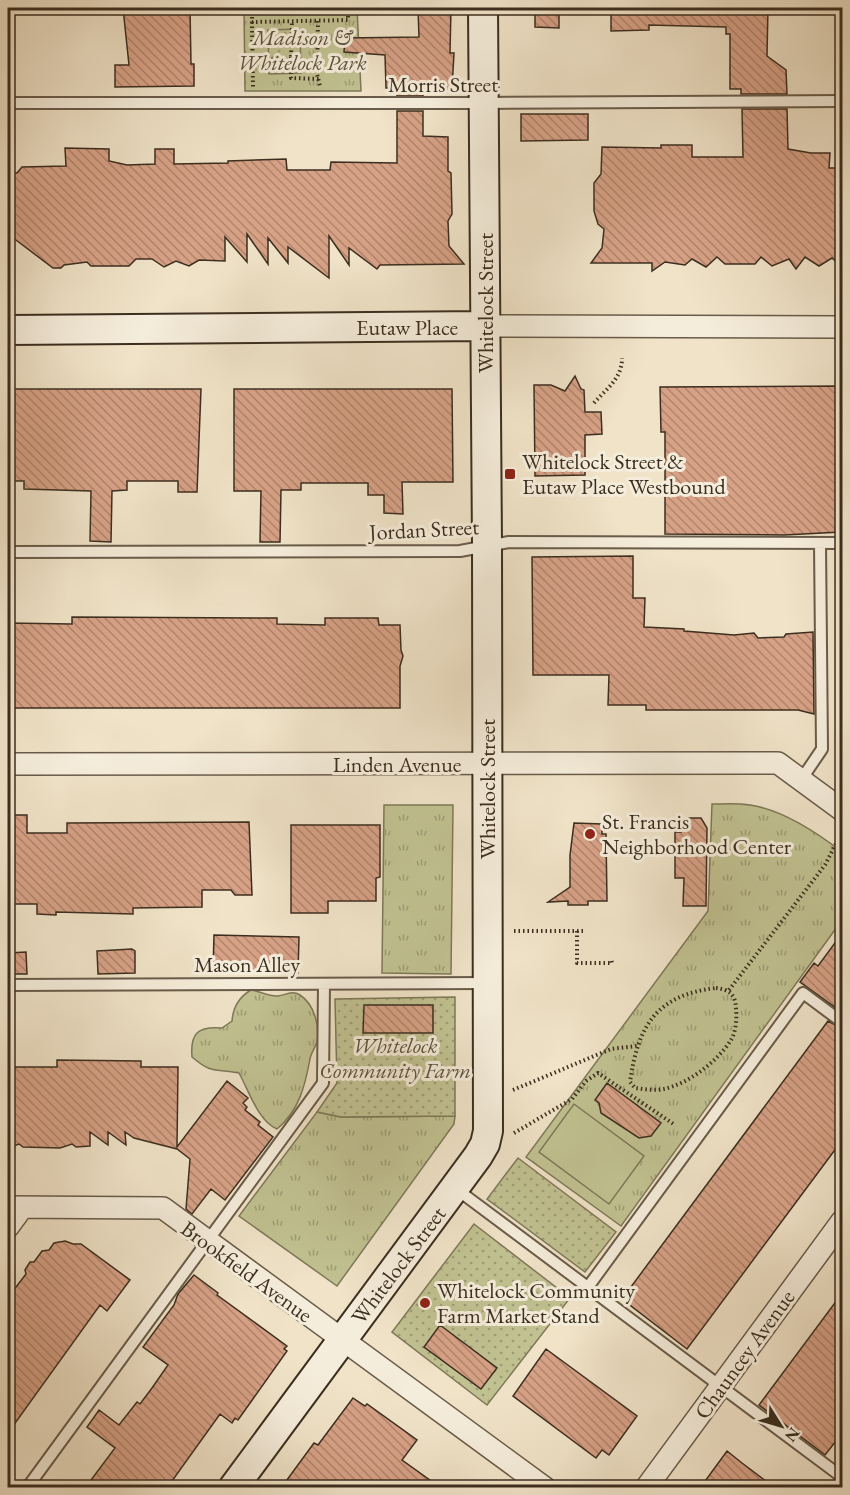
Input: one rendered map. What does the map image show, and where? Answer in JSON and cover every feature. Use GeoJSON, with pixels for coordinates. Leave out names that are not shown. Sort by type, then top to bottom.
{"type":"FeatureCollection","features":[{"type":"Feature","properties":{"kind":"street","name":"Whitelock Street"},"geometry":{"type":"LineString","coordinates":[[233,1488],[482,1151],[488,1131],[483,8]]}},
{"type":"Feature","properties":{"kind":"street","name":"Eutaw Place"},"geometry":{"type":"LineString","coordinates":[[8,330],[484,326],[843,327]]}},
{"type":"Feature","properties":{"kind":"street","name":"Linden Avenue"},"geometry":{"type":"LineString","coordinates":[[8,764],[778,763],[843,810]]}},
{"type":"Feature","properties":{"kind":"street","name":"Brookfield Avenue"},"geometry":{"type":"LineString","coordinates":[[15,1208],[163,1208],[545,1488]]}},
{"type":"Feature","properties":{"kind":"street"},"geometry":{"type":"LineString","coordinates":[[8,1227],[15,1208]]}},
{"type":"Feature","properties":{"kind":"street","name":"Chauncey Avenue"},"geometry":{"type":"LineString","coordinates":[[646,1488],[843,1221]]}},
{"type":"Feature","properties":{"kind":"lane","name":"Morris Street"},"geometry":{"type":"LineString","coordinates":[[8,103],[484,104],[843,101]]}},
{"type":"Feature","properties":{"kind":"lane","name":"Jordan Street"},"geometry":{"type":"LineString","coordinates":[[8,552],[464,551],[515,542],[843,543]]}},
{"type":"Feature","properties":{"kind":"lane"},"geometry":{"type":"LineString","coordinates":[[801,780],[822,749],[820,543]]}},
{"type":"Feature","properties":{"kind":"lane","name":"Mason Alley"},"geometry":{"type":"LineString","coordinates":[[8,985],[487,983]]}},
{"type":"Feature","properties":{"kind":"lane"},"geometry":{"type":"LineString","coordinates":[[27,1488],[323,1083],[324,984]]}},
{"type":"Feature","properties":{"kind":"lane"},"geometry":{"type":"LineString","coordinates":[[588,1287],[803,993],[843,1022]]}},
{"type":"Feature","properties":{"kind":"lane"},"geometry":{"type":"LineString","coordinates":[[455,1188],[843,1477]]}},
{"type":"Feature","properties":{"kind":"path"},"geometry":{"type":"LineString","coordinates":[[252,8],[253,103]]}},
{"type":"Feature","properties":{"kind":"path"},"geometry":{"type":"LineString","coordinates":[[252,22],[348,20],[348,8]]}},
{"type":"Feature","properties":{"kind":"path"},"geometry":{"type":"LineString","coordinates":[[292,21],[291,78],[319,79]]}},
{"type":"Feature","properties":{"kind":"path"},"geometry":{"type":"LineString","coordinates":[[318,21],[319,79],[323,103]]}},
{"type":"Feature","properties":{"kind":"path"},"geometry":{"type":"LineString","coordinates":[[253,60],[291,59]]}},
{"type":"Feature","properties":{"kind":"path"},"geometry":{"type":"LineString","coordinates":[[594,403],[614,382],[622,366],[622,358]]}},
{"type":"Feature","properties":{"kind":"path"},"geometry":{"type":"LineString","coordinates":[[729,990],[825,865],[838,838]]}},
{"type":"Feature","properties":{"kind":"path"},"geometry":{"type":"LineString","coordinates":[[514,931],[583,931]]}},
{"type":"Feature","properties":{"kind":"path"},"geometry":{"type":"LineString","coordinates":[[577,931],[577,963],[612,963],[611,959]]}},
{"type":"Feature","properties":{"kind":"path"},"geometry":{"type":"LineString","coordinates":[[716,988],[729,990],[735,998],[737,1018],[732,1039],[704,1069],[665,1089],[635,1089],[630,1082],[637,1046],[659,1009],[676,997],[695,990],[716,988]]}},
{"type":"Feature","properties":{"kind":"path"},"geometry":{"type":"LineString","coordinates":[[512,1090],[611,1049],[637,1046]]}},
{"type":"Feature","properties":{"kind":"path"},"geometry":{"type":"LineString","coordinates":[[513,1133],[572,1099],[586,1081],[598,1074],[675,1125]]}},
{"type":"Feature","properties":{"kind":"green space","name":"Madison & Whitelock Park"},"geometry":{"type":"Polygon","coordinates":[[[244,8],[357,8],[361,91],[245,91],[244,8]]]}},
{"type":"Feature","properties":{"kind":"green space"},"geometry":{"type":"Polygon","coordinates":[[[300,29],[301,73],[269,74],[268,30],[300,29]]]}},
{"type":"Feature","properties":{"kind":"green space"},"geometry":{"type":"Polygon","coordinates":[[[712,804],[745,804],[775,812],[810,830],[842,852],[842,920],[621,1226],[526,1157],[708,911],[712,804]]]}},
{"type":"Feature","properties":{"kind":"green space"},"geometry":{"type":"Polygon","coordinates":[[[384,805],[453,805],[451,974],[382,973],[384,805]]]}},
{"type":"Feature","properties":{"kind":"green space"},"geometry":{"type":"Polygon","coordinates":[[[251,990],[275,996],[292,993],[300,995],[309,1004],[317,1022],[317,1042],[300,1097],[291,1114],[277,1129],[259,1113],[239,1073],[210,1069],[192,1057],[192,1042],[197,1033],[207,1028],[222,1028],[232,1021],[237,1003],[251,990]]]}},
{"type":"Feature","properties":{"kind":"green space","name":"Whitelock Community Farm"},"geometry":{"type":"Polygon","coordinates":[[[455,997],[455,1116],[341,1117],[317,1112],[337,1083],[335,999],[455,997]]]}},
{"type":"Feature","properties":{"kind":"green space"},"geometry":{"type":"Polygon","coordinates":[[[574,1104],[644,1156],[609,1204],[539,1152],[574,1104]]]}},
{"type":"Feature","properties":{"kind":"green space"},"geometry":{"type":"Polygon","coordinates":[[[317,1112],[341,1117],[455,1116],[454,1124],[337,1286],[239,1216],[317,1112]]]}},
{"type":"Feature","properties":{"kind":"green space"},"geometry":{"type":"Polygon","coordinates":[[[518,1158],[616,1232],[585,1272],[487,1199],[518,1158]]]}},
{"type":"Feature","properties":{"kind":"green space"},"geometry":{"type":"Polygon","coordinates":[[[474,1224],[570,1298],[487,1405],[392,1332],[474,1224]]]}},
{"type":"Feature","properties":{"kind":"building"},"geometry":{"type":"Polygon","coordinates":[[[123,8],[190,8],[191,64],[194,64],[194,86],[115,87],[115,65],[129,65],[123,8]]]}},
{"type":"Feature","properties":{"kind":"building"},"geometry":{"type":"Polygon","coordinates":[[[418,8],[451,8],[450,53],[454,53],[452,89],[423,90],[423,96],[397,96],[397,88],[386,88],[385,55],[344,52],[345,38],[419,37],[418,8]]]}},
{"type":"Feature","properties":{"kind":"building"},"geometry":{"type":"Polygon","coordinates":[[[535,8],[559,8],[559,28],[535,27],[535,8]]]}},
{"type":"Feature","properties":{"kind":"building"},"geometry":{"type":"Polygon","coordinates":[[[611,8],[768,8],[767,56],[786,70],[787,94],[741,94],[741,89],[730,89],[730,34],[726,34],[726,27],[649,25],[649,30],[611,31],[611,8]]]}},
{"type":"Feature","properties":{"kind":"building"},"geometry":{"type":"Polygon","coordinates":[[[742,109],[787,109],[788,149],[811,153],[830,153],[829,168],[843,168],[843,268],[832,258],[819,266],[805,257],[796,269],[789,259],[772,266],[761,257],[755,264],[725,264],[717,257],[706,267],[692,259],[685,265],[665,262],[652,271],[652,263],[591,263],[602,248],[604,229],[598,224],[594,211],[594,183],[601,174],[602,147],[661,148],[661,145],[692,145],[692,157],[743,157],[742,109]]]}},
{"type":"Feature","properties":{"kind":"building"},"geometry":{"type":"Polygon","coordinates":[[[397,111],[423,111],[423,136],[448,137],[452,214],[448,221],[449,246],[464,264],[380,265],[377,269],[349,248],[349,265],[329,236],[329,278],[288,247],[288,263],[268,238],[268,264],[247,234],[247,262],[225,237],[225,261],[199,260],[189,266],[176,261],[164,267],[152,259],[136,259],[129,266],[91,266],[87,262],[53,268],[8,234],[8,173],[17,173],[22,167],[66,166],[65,148],[109,149],[109,161],[127,165],[155,164],[155,149],[174,149],[174,164],[286,159],[287,170],[330,170],[331,162],[397,163],[397,111]]]}},
{"type":"Feature","properties":{"kind":"building"},"geometry":{"type":"Polygon","coordinates":[[[521,114],[588,114],[588,140],[521,141],[521,114]]]}},
{"type":"Feature","properties":{"kind":"building"},"geometry":{"type":"Polygon","coordinates":[[[575,376],[581,389],[584,390],[585,412],[601,412],[602,434],[585,435],[585,475],[535,476],[534,385],[551,385],[565,391],[575,376]]]}},
{"type":"Feature","properties":{"kind":"building"},"geometry":{"type":"Polygon","coordinates":[[[839,386],[841,532],[784,535],[665,534],[665,432],[661,432],[660,387],[839,386]]]}},
{"type":"Feature","properties":{"kind":"building"},"geometry":{"type":"Polygon","coordinates":[[[8,389],[201,389],[197,492],[178,492],[178,481],[127,481],[127,490],[112,491],[111,542],[90,541],[91,491],[24,489],[24,481],[8,481],[8,389]]]}},
{"type":"Feature","properties":{"kind":"building"},"geometry":{"type":"Polygon","coordinates":[[[234,389],[452,389],[453,482],[402,482],[403,514],[384,513],[384,495],[368,495],[368,483],[301,483],[301,490],[281,490],[280,542],[260,542],[261,491],[234,491],[234,389]]]}},
{"type":"Feature","properties":{"kind":"building"},"geometry":{"type":"Polygon","coordinates":[[[633,556],[633,598],[645,598],[644,627],[734,635],[754,633],[758,638],[784,637],[786,634],[813,632],[814,714],[798,710],[646,710],[646,705],[608,705],[609,675],[533,675],[532,557],[633,556]]]}},
{"type":"Feature","properties":{"kind":"building"},"geometry":{"type":"Polygon","coordinates":[[[72,617],[277,618],[277,624],[325,625],[325,618],[378,618],[379,625],[400,625],[403,656],[400,666],[400,708],[8,708],[8,623],[72,624],[72,617]]]}},
{"type":"Feature","properties":{"kind":"building"},"geometry":{"type":"Polygon","coordinates":[[[8,815],[27,815],[27,833],[67,833],[67,823],[249,822],[252,895],[235,895],[231,890],[202,890],[202,907],[133,908],[133,914],[56,912],[56,915],[37,914],[37,904],[8,904],[8,815]]]}},
{"type":"Feature","properties":{"kind":"building"},"geometry":{"type":"Polygon","coordinates":[[[689,818],[701,818],[707,828],[706,906],[683,906],[684,878],[675,878],[675,832],[681,832],[681,828],[689,818]]]}},
{"type":"Feature","properties":{"kind":"building"},"geometry":{"type":"Polygon","coordinates":[[[574,823],[602,824],[602,834],[606,834],[607,901],[588,901],[588,905],[568,905],[568,901],[548,902],[570,887],[570,855],[574,823]]]}},
{"type":"Feature","properties":{"kind":"building"},"geometry":{"type":"Polygon","coordinates":[[[291,825],[380,825],[380,877],[376,878],[376,901],[328,901],[328,913],[291,913],[291,825]]]}},
{"type":"Feature","properties":{"kind":"building"},"geometry":{"type":"Polygon","coordinates":[[[843,932],[843,1013],[800,982],[814,963],[818,966],[843,932]]]}},
{"type":"Feature","properties":{"kind":"building"},"geometry":{"type":"Polygon","coordinates":[[[214,935],[299,937],[298,973],[213,971],[214,935]]]}},
{"type":"Feature","properties":{"kind":"building"},"geometry":{"type":"Polygon","coordinates":[[[132,949],[135,951],[135,973],[98,974],[97,951],[132,949]]]}},
{"type":"Feature","properties":{"kind":"building"},"geometry":{"type":"Polygon","coordinates":[[[26,952],[27,974],[8,974],[8,953],[26,952]]]}},
{"type":"Feature","properties":{"kind":"building"},"geometry":{"type":"Polygon","coordinates":[[[364,1005],[433,1005],[433,1033],[363,1033],[364,1005]]]}},
{"type":"Feature","properties":{"kind":"building"},"geometry":{"type":"Polygon","coordinates":[[[828,1021],[843,1029],[843,1139],[687,1349],[622,1299],[828,1021]]]}},
{"type":"Feature","properties":{"kind":"building"},"geometry":{"type":"Polygon","coordinates":[[[57,1060],[141,1061],[141,1067],[178,1067],[177,1147],[227,1081],[248,1098],[243,1103],[247,1107],[245,1110],[273,1137],[225,1200],[211,1189],[192,1214],[186,1209],[190,1159],[177,1149],[134,1138],[125,1132],[126,1145],[108,1132],[108,1145],[90,1132],[90,1146],[76,1147],[72,1144],[60,1148],[23,1147],[19,1144],[8,1148],[8,1067],[57,1067],[57,1060]]]}},
{"type":"Feature","properties":{"kind":"building"},"geometry":{"type":"Polygon","coordinates":[[[607,1083],[661,1123],[651,1136],[639,1138],[601,1113],[599,1103],[595,1100],[607,1083]]]}},
{"type":"Feature","properties":{"kind":"building"},"geometry":{"type":"Polygon","coordinates":[[[65,1241],[81,1244],[130,1280],[107,1311],[100,1305],[8,1433],[8,1294],[26,1274],[25,1270],[30,1262],[34,1262],[42,1251],[49,1250],[54,1243],[65,1241]]]}},
{"type":"Feature","properties":{"kind":"building"},"geometry":{"type":"Polygon","coordinates":[[[194,1275],[218,1293],[217,1295],[287,1346],[284,1349],[287,1351],[238,1420],[235,1418],[232,1423],[220,1414],[167,1488],[85,1488],[115,1448],[87,1427],[99,1410],[119,1425],[137,1402],[140,1404],[152,1388],[168,1365],[143,1347],[174,1305],[178,1294],[194,1275]]]}},
{"type":"Feature","properties":{"kind":"building"},"geometry":{"type":"Polygon","coordinates":[[[843,1292],[843,1432],[825,1455],[759,1405],[843,1292]]]}},
{"type":"Feature","properties":{"kind":"building"},"geometry":{"type":"Polygon","coordinates":[[[440,1325],[497,1368],[481,1389],[424,1347],[440,1325]]]}},
{"type":"Feature","properties":{"kind":"building"},"geometry":{"type":"Polygon","coordinates":[[[546,1349],[637,1416],[609,1455],[602,1450],[596,1458],[513,1396],[546,1349]]]}},
{"type":"Feature","properties":{"kind":"building"},"geometry":{"type":"Polygon","coordinates":[[[353,1398],[365,1406],[367,1404],[417,1440],[402,1460],[441,1488],[281,1488],[314,1443],[318,1445],[353,1398]]]}},
{"type":"Feature","properties":{"kind":"building"},"geometry":{"type":"Polygon","coordinates":[[[727,1451],[742,1463],[775,1488],[700,1488],[727,1451]]]}},
{"type":"Feature","properties":{"kind":"place","name":"Whitelock Street & Eutaw Place Westbound"},"geometry":{"type":"Point","coordinates":[510,474]}},
{"type":"Feature","properties":{"kind":"place","name":"St. Francis Neighborhood Center"},"geometry":{"type":"Point","coordinates":[590,834]}},
{"type":"Feature","properties":{"kind":"place","name":"Whitelock Community Farm Market Stand"},"geometry":{"type":"Point","coordinates":[425,1303]}}]}
